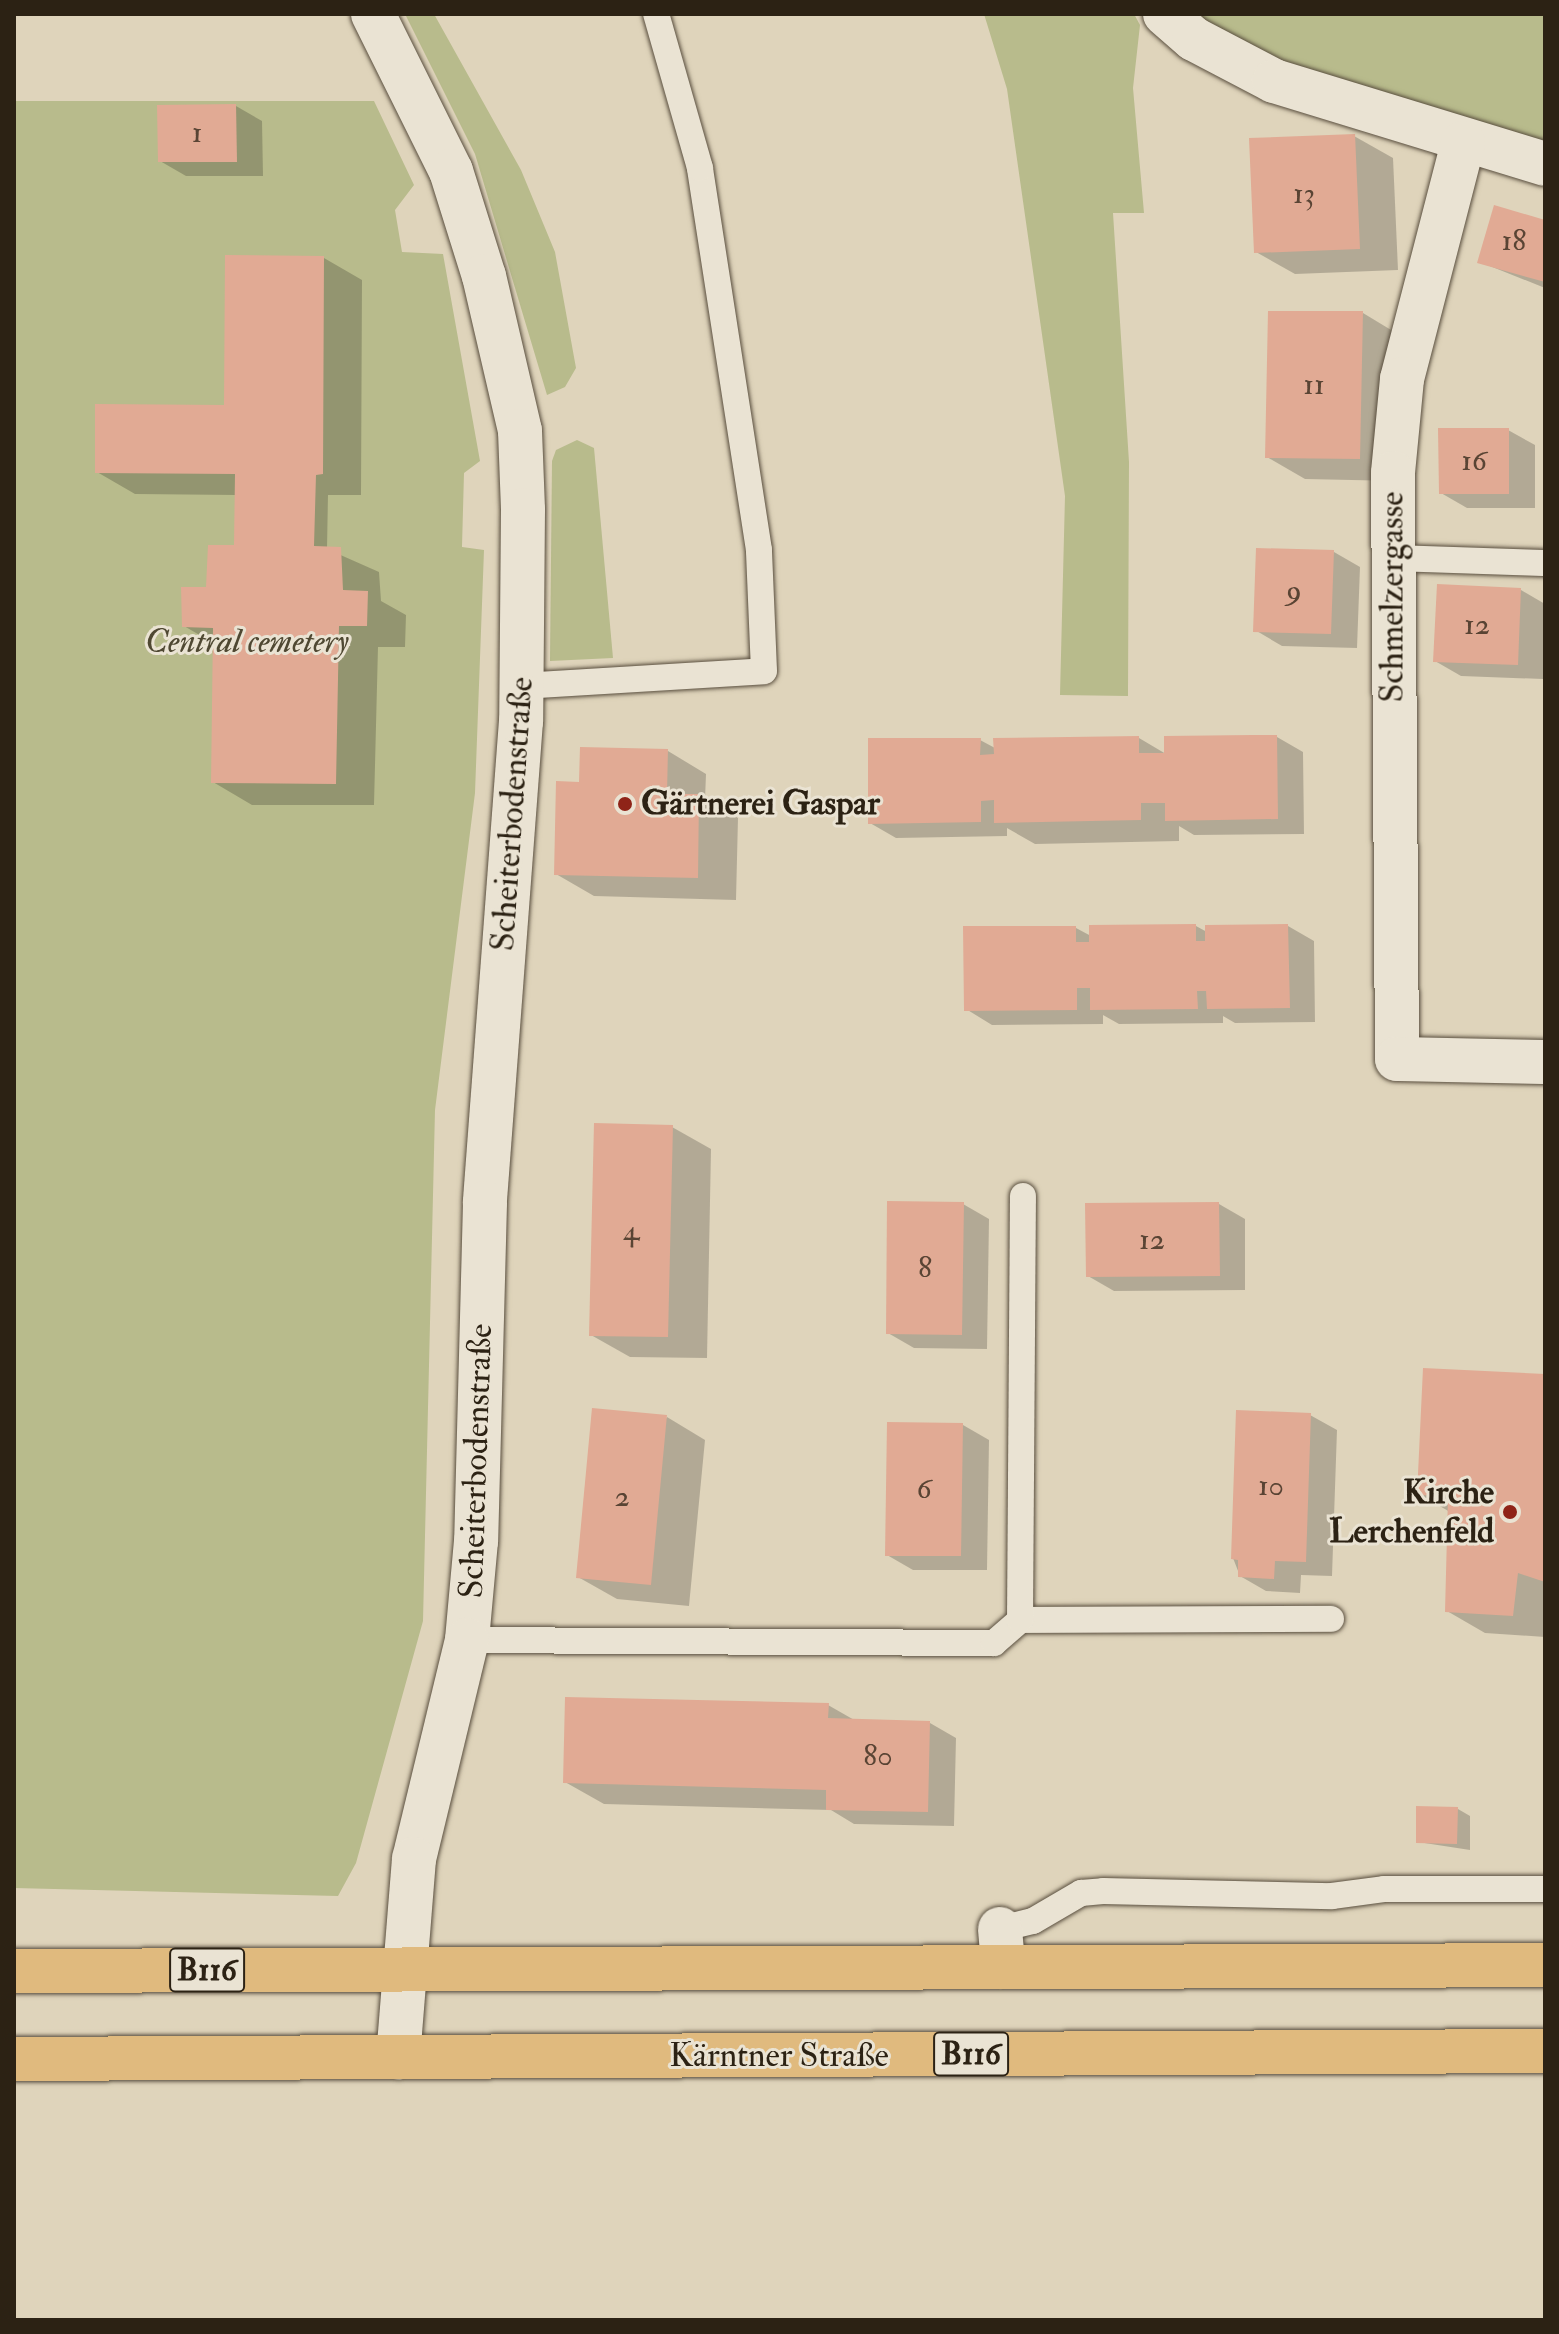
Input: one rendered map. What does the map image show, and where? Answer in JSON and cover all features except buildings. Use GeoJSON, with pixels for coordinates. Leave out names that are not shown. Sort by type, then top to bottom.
{"type":"FeatureCollection","features":[{"type":"Feature","properties":{"kind":"main road","name":"B116"},"geometry":{"type":"LineString","coordinates":[[14,1971],[400,1968],[1001,1948],[1545,1965]]}},
{"type":"Feature","properties":{"kind":"main road","name":"Kärntner Straße"},"geometry":{"type":"LineString","coordinates":[[14,2059],[1545,2051]]}},
{"type":"Feature","properties":{"kind":"street","name":"Scheiterbodenstraße"},"geometry":{"type":"LineString","coordinates":[[373,14],[451,171],[520,431],[522,686],[485,1203],[467,1640],[414,1859],[400,1968],[398,2057]]}},
{"type":"Feature","properties":{"kind":"street"},"geometry":{"type":"LineString","coordinates":[[1165,14],[1194,39],[1274,81],[1463,143],[1545,164]]}},
{"type":"Feature","properties":{"kind":"street","name":"Schmelzergasse"},"geometry":{"type":"LineString","coordinates":[[1463,143],[1402,379],[1392,558],[1397,1059],[1545,1062]]}},
{"type":"Feature","properties":{"kind":"lane"},"geometry":{"type":"LineString","coordinates":[[522,686],[764,671],[759,550],[700,168],[656,14]]}},
{"type":"Feature","properties":{"kind":"lane"},"geometry":{"type":"LineString","coordinates":[[1392,558],[1545,563]]}},
{"type":"Feature","properties":{"kind":"lane"},"geometry":{"type":"LineString","coordinates":[[1023,1196],[1020,1620],[1331,1619]]}},
{"type":"Feature","properties":{"kind":"lane","name":"Scheiterbodenstraße"},"geometry":{"type":"LineString","coordinates":[[467,1640],[994,1643],[1020,1620]]}},
{"type":"Feature","properties":{"kind":"lane"},"geometry":{"type":"LineString","coordinates":[[1001,1948],[1033,1921],[1081,1893],[1332,1896],[1384,1889],[1545,1889]]}},
{"type":"Feature","properties":{"kind":"green space"},"geometry":{"type":"Polygon","coordinates":[[[405,14],[434,14],[521,170],[555,252],[576,368],[565,387],[547,395],[475,154],[405,14]]]}},
{"type":"Feature","properties":{"kind":"green space"},"geometry":{"type":"Polygon","coordinates":[[[984,14],[1134,14],[1140,25],[1133,88],[1144,213],[1113,213],[1129,462],[1128,696],[1060,695],[1065,496],[1007,89],[984,14]]]}},
{"type":"Feature","properties":{"kind":"green space"},"geometry":{"type":"Polygon","coordinates":[[[1184,14],[1545,14],[1545,148],[1266,60],[1184,14]]]}},
{"type":"Feature","properties":{"kind":"green space","name":"Central cemetery"},"geometry":{"type":"Polygon","coordinates":[[[14,101],[374,101],[414,185],[395,210],[402,252],[443,254],[480,461],[464,473],[462,547],[484,550],[475,793],[435,1110],[423,1621],[356,1863],[338,1896],[14,1888],[14,101]]]}},
{"type":"Feature","properties":{"kind":"green space"},"geometry":{"type":"Polygon","coordinates":[[[577,440],[594,448],[613,658],[550,661],[552,461],[556,450],[577,440]]]}},
{"type":"Feature","properties":{"kind":"place","name":"Gärtnerei Gaspar"},"geometry":{"type":"Point","coordinates":[625,804]}},
{"type":"Feature","properties":{"kind":"place","name":"Kirche Lerchenfeld"},"geometry":{"type":"Point","coordinates":[1510,1512]}}]}
